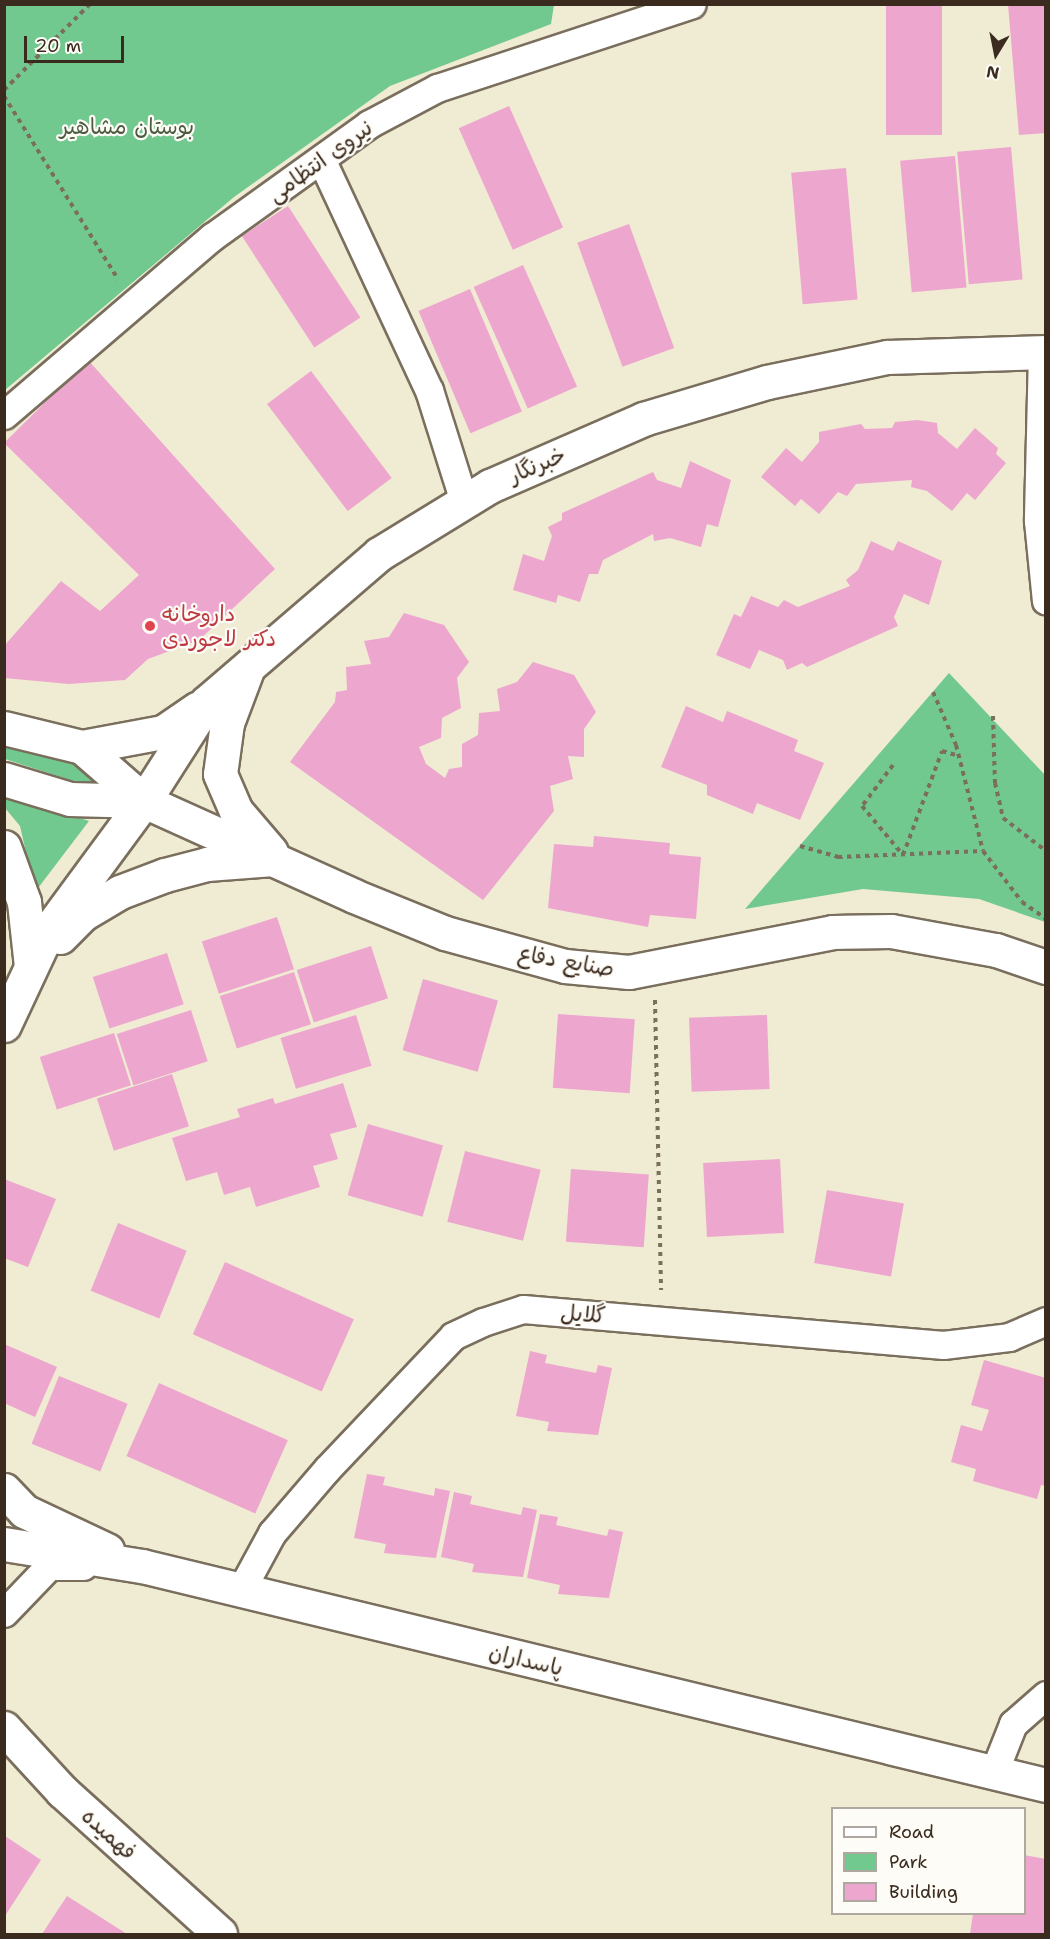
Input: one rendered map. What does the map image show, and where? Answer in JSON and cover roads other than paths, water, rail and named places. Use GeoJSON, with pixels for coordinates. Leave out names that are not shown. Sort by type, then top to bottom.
{"type":"FeatureCollection","features":[{"type":"Feature","properties":{"kind":"street","name":"نیروی انتظامی"},"geometry":{"type":"LineString","coordinates":[[4,415],[132,302],[369,124],[437,88],[692,4]]}},
{"type":"Feature","properties":{"kind":"street"},"geometry":{"type":"LineString","coordinates":[[322,161],[429,390],[464,502]]}},
{"type":"Feature","properties":{"kind":"street"},"geometry":{"type":"LineString","coordinates":[[1044,352],[1038,521],[1046,601]]}},
{"type":"Feature","properties":{"kind":"street","name":"خبرنگار"},"geometry":{"type":"LineString","coordinates":[[4,1025],[48,931],[144,801],[207,702],[379,554],[464,502],[644,419],[767,382],[887,357],[1044,352]]}},
{"type":"Feature","properties":{"kind":"street"},"geometry":{"type":"LineString","coordinates":[[249,665],[227,723],[220,774],[236,811],[276,858]]}},
{"type":"Feature","properties":{"kind":"street"},"geometry":{"type":"LineString","coordinates":[[4,728],[82,747],[164,732],[207,702]]}},
{"type":"Feature","properties":{"kind":"street"},"geometry":{"type":"LineString","coordinates":[[82,747],[144,801]]}},
{"type":"Feature","properties":{"kind":"street"},"geometry":{"type":"LineString","coordinates":[[4,779],[70,799],[144,801]]}},
{"type":"Feature","properties":{"kind":"street","name":"صنایع دفاع"},"geometry":{"type":"LineString","coordinates":[[144,801],[445,933],[566,966],[654,969],[832,932],[891,931],[996,950],[1046,967]]}},
{"type":"Feature","properties":{"kind":"street"},"geometry":{"type":"LineString","coordinates":[[4,847],[24,902],[32,966]]}},
{"type":"Feature","properties":{"kind":"street"},"geometry":{"type":"LineString","coordinates":[[32,966],[83,914],[120,892],[207,864],[276,858]]}},
{"type":"Feature","properties":{"kind":"street","name":"گلایل"},"geometry":{"type":"LineString","coordinates":[[241,1590],[272,1533],[453,1336],[523,1309],[661,1319],[943,1345],[1009,1337],[1046,1321]]}},
{"type":"Feature","properties":{"kind":"street"},"geometry":{"type":"LineString","coordinates":[[4,1490],[24,1511],[142,1566]]}},
{"type":"Feature","properties":{"kind":"street","name":"پاسداران"},"geometry":{"type":"LineString","coordinates":[[4,1544],[142,1566],[1046,1785]]}},
{"type":"Feature","properties":{"kind":"street"},"geometry":{"type":"LineString","coordinates":[[4,1612],[49,1566],[142,1566]]}},
{"type":"Feature","properties":{"kind":"street"},"geometry":{"type":"LineString","coordinates":[[994,1773],[1013,1724],[1046,1695]]}},
{"type":"Feature","properties":{"kind":"street","name":"فهمیده"},"geometry":{"type":"LineString","coordinates":[[4,1728],[62,1791],[220,1935]]}},
{"type":"Feature","properties":{"kind":"place","name":"داروخانه دکتر لاجوردی"},"geometry":{"type":"Point","coordinates":[150,626]}},
{"type":"Feature","properties":{"kind":"park label","name":"بوستان مشاهیر"},"geometry":{"type":"Point","coordinates":[127,127]}}]}
